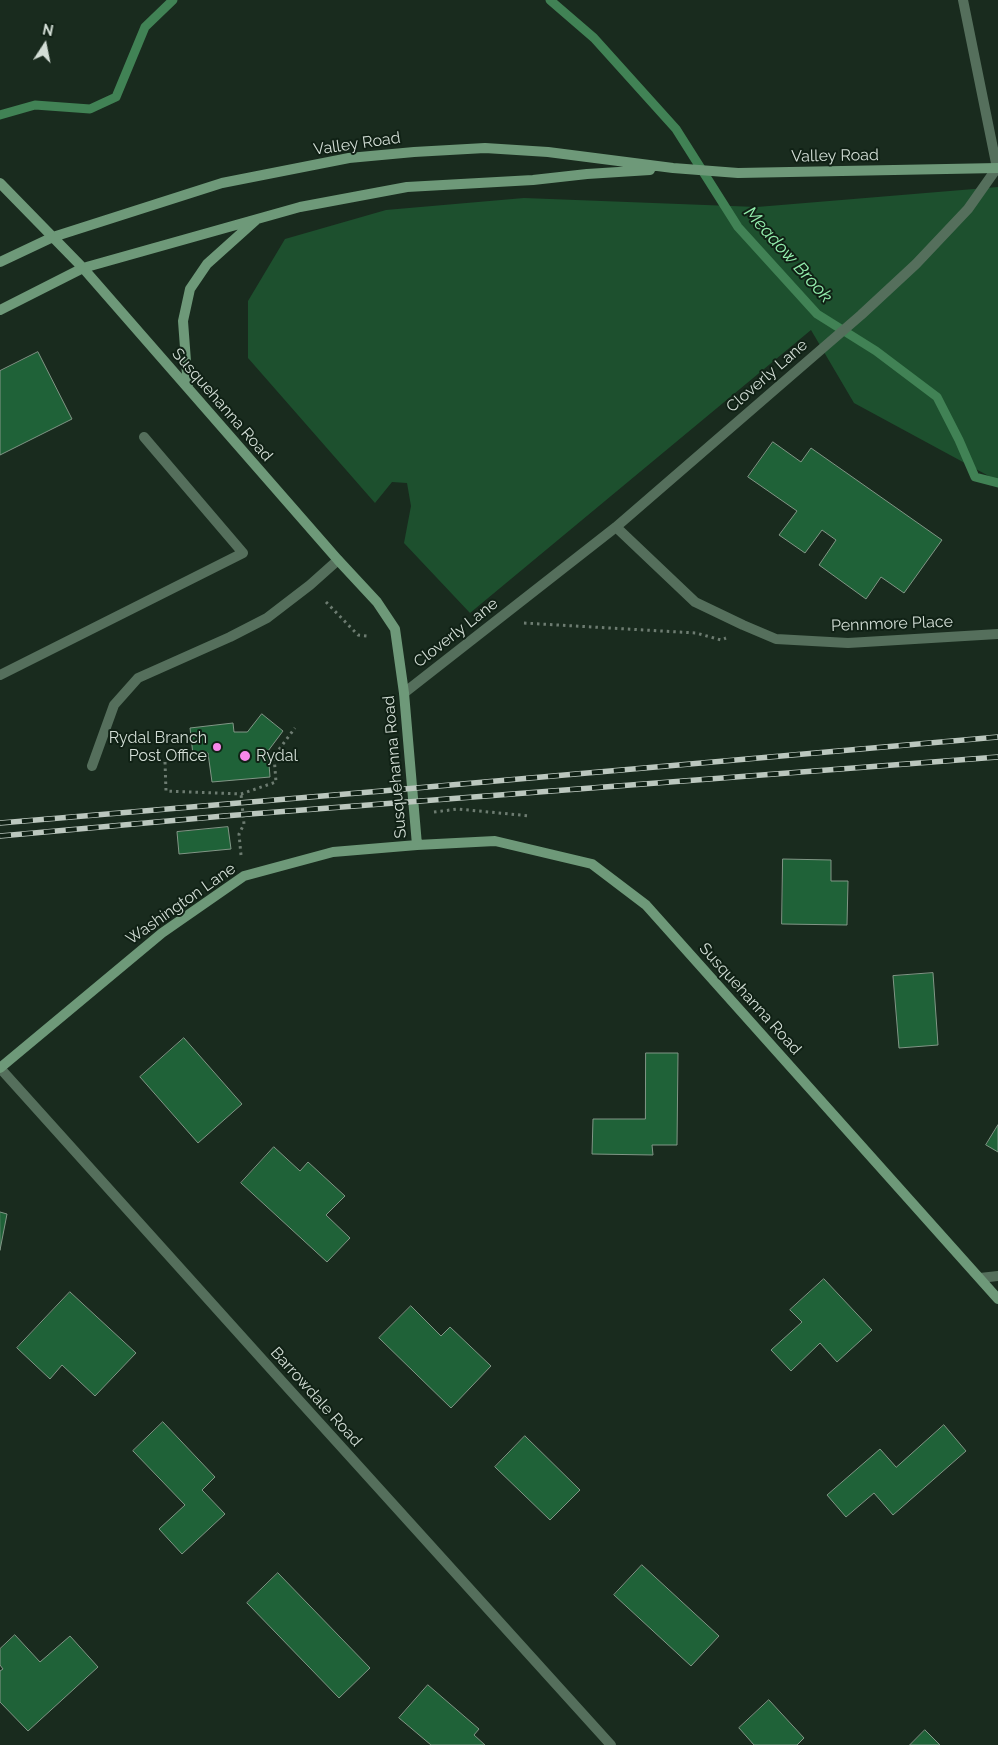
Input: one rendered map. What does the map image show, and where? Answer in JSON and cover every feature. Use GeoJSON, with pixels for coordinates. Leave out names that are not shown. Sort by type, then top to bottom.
{"type":"FeatureCollection","features":[{"type":"Feature","properties":{"kind":"main road","name":"Valley Road"},"geometry":{"type":"LineString","coordinates":[[0,262],[53,238],[222,183],[349,158],[485,148],[548,152],[673,168],[738,173],[998,168]]}},
{"type":"Feature","properties":{"kind":"main road","name":"Valley Road"},"geometry":{"type":"LineString","coordinates":[[0,310],[83,268],[300,207],[407,188],[673,168]]}},
{"type":"Feature","properties":{"kind":"main road","name":"Susquehanna Road"},"geometry":{"type":"LineString","coordinates":[[0,183],[83,268],[338,560],[377,602],[395,629],[404,693],[417,845],[496,841],[592,864],[646,905],[998,1299]]}},
{"type":"Feature","properties":{"kind":"main road"},"geometry":{"type":"LineString","coordinates":[[188,388],[183,321],[190,289],[207,264],[258,219]]}},
{"type":"Feature","properties":{"kind":"main road","name":"Washington Lane"},"geometry":{"type":"LineString","coordinates":[[0,1068],[162,933],[244,876],[333,852],[417,845]]}},
{"type":"Feature","properties":{"kind":"street"},"geometry":{"type":"LineString","coordinates":[[963,0],[998,168]]}},
{"type":"Feature","properties":{"kind":"street","name":"Cloverly Lane"},"geometry":{"type":"LineString","coordinates":[[404,693],[616,527],[861,315],[916,264],[968,209],[998,168]]}},
{"type":"Feature","properties":{"kind":"street"},"geometry":{"type":"LineString","coordinates":[[0,675],[243,553],[144,437]]}},
{"type":"Feature","properties":{"kind":"street","name":"Pennmore Place"},"geometry":{"type":"LineString","coordinates":[[616,527],[695,602],[776,639],[848,644],[998,634]]}},
{"type":"Feature","properties":{"kind":"street"},"geometry":{"type":"LineString","coordinates":[[92,766],[114,705],[138,678],[230,637],[267,618],[310,585],[338,560]]}},
{"type":"Feature","properties":{"kind":"street","name":"Barrowdale Road"},"geometry":{"type":"LineString","coordinates":[[0,1068],[611,1745]]}},
{"type":"Feature","properties":{"kind":"street"},"geometry":{"type":"LineString","coordinates":[[980,1278],[998,1276]]}},
{"type":"Feature","properties":{"kind":"path"},"geometry":{"type":"LineString","coordinates":[[326,602],[358,635],[367,636]]}},
{"type":"Feature","properties":{"kind":"path"},"geometry":{"type":"LineString","coordinates":[[523,624],[696,633],[721,640],[728,637]]}},
{"type":"Feature","properties":{"kind":"path"},"geometry":{"type":"LineString","coordinates":[[165,762],[166,791],[241,794],[276,782],[274,756],[295,728]]}},
{"type":"Feature","properties":{"kind":"path"},"geometry":{"type":"LineString","coordinates":[[240,855],[238,834],[244,824],[241,794]]}},
{"type":"Feature","properties":{"kind":"path"},"geometry":{"type":"LineString","coordinates":[[434,812],[458,809],[530,816]]}},
{"type":"Feature","properties":{"kind":"green space"},"geometry":{"type":"Polygon","coordinates":[[[998,187],[998,481],[854,403],[811,330],[470,613],[404,543],[411,506],[407,483],[392,482],[375,503],[248,358],[248,301],[285,239],[386,210],[524,198],[757,207],[998,187]]]}},
{"type":"Feature","properties":{"kind":"building"},"geometry":{"type":"Polygon","coordinates":[[[38,352],[72,419],[0,455],[0,371],[38,352]]]}},
{"type":"Feature","properties":{"kind":"building"},"geometry":{"type":"Polygon","coordinates":[[[773,442],[801,462],[811,448],[942,540],[904,593],[881,577],[866,599],[819,565],[836,540],[822,530],[805,553],[779,535],[797,511],[748,477],[773,442]]]}},
{"type":"Feature","properties":{"kind":"building"},"geometry":{"type":"Polygon","coordinates":[[[262,714],[283,731],[268,751],[270,777],[212,782],[208,753],[193,755],[190,728],[233,723],[234,732],[247,732],[262,714]]]}},
{"type":"Feature","properties":{"kind":"building"},"geometry":{"type":"Polygon","coordinates":[[[228,827],[231,849],[179,854],[177,832],[228,827]]]}},
{"type":"Feature","properties":{"kind":"building"},"geometry":{"type":"Polygon","coordinates":[[[783,859],[831,860],[831,881],[848,881],[847,925],[782,924],[783,859]]]}},
{"type":"Feature","properties":{"kind":"building"},"geometry":{"type":"Polygon","coordinates":[[[933,973],[938,1045],[899,1048],[893,976],[933,973]]]}},
{"type":"Feature","properties":{"kind":"building"},"geometry":{"type":"Polygon","coordinates":[[[184,1038],[242,1104],[198,1143],[140,1077],[184,1038]]]}},
{"type":"Feature","properties":{"kind":"building"},"geometry":{"type":"Polygon","coordinates":[[[646,1053],[678,1053],[677,1145],[652,1145],[653,1155],[592,1154],[593,1119],[645,1119],[646,1053]]]}},
{"type":"Feature","properties":{"kind":"building"},"geometry":{"type":"Polygon","coordinates":[[[998,1125],[998,1152],[986,1145],[998,1125]]]}},
{"type":"Feature","properties":{"kind":"building"},"geometry":{"type":"Polygon","coordinates":[[[274,1147],[300,1171],[308,1162],[345,1196],[326,1215],[350,1238],[327,1262],[241,1183],[274,1147]]]}},
{"type":"Feature","properties":{"kind":"building"},"geometry":{"type":"Polygon","coordinates":[[[0,1212],[7,1214],[0,1250],[0,1212]]]}},
{"type":"Feature","properties":{"kind":"building"},"geometry":{"type":"Polygon","coordinates":[[[824,1279],[872,1330],[837,1362],[820,1343],[791,1371],[771,1350],[802,1322],[790,1310],[824,1279]]]}},
{"type":"Feature","properties":{"kind":"building"},"geometry":{"type":"Polygon","coordinates":[[[70,1292],[136,1353],[95,1396],[62,1365],[50,1379],[17,1348],[70,1292]]]}},
{"type":"Feature","properties":{"kind":"building"},"geometry":{"type":"Polygon","coordinates":[[[411,1306],[441,1336],[450,1327],[491,1366],[451,1408],[379,1338],[411,1306]]]}},
{"type":"Feature","properties":{"kind":"building"},"geometry":{"type":"Polygon","coordinates":[[[163,1422],[215,1477],[202,1490],[225,1514],[182,1554],[159,1529],[185,1505],[133,1451],[163,1422]]]}},
{"type":"Feature","properties":{"kind":"building"},"geometry":{"type":"Polygon","coordinates":[[[944,1425],[966,1451],[893,1515],[874,1493],[846,1517],[827,1495],[880,1449],[896,1467],[944,1425]]]}},
{"type":"Feature","properties":{"kind":"building"},"geometry":{"type":"Polygon","coordinates":[[[525,1436],[580,1490],[550,1520],[495,1467],[525,1436]]]}},
{"type":"Feature","properties":{"kind":"building"},"geometry":{"type":"Polygon","coordinates":[[[642,1565],[719,1636],[691,1666],[614,1595],[642,1565]]]}},
{"type":"Feature","properties":{"kind":"building"},"geometry":{"type":"Polygon","coordinates":[[[278,1573],[370,1668],[339,1698],[247,1603],[278,1573]]]}},
{"type":"Feature","properties":{"kind":"building"},"geometry":{"type":"Polygon","coordinates":[[[15,1635],[40,1662],[70,1636],[98,1667],[28,1731],[0,1702],[0,1671],[3,1669],[0,1665],[0,1649],[15,1635]]]}},
{"type":"Feature","properties":{"kind":"building"},"geometry":{"type":"Polygon","coordinates":[[[428,1685],[479,1729],[474,1735],[485,1745],[431,1745],[399,1718],[428,1685]]]}},
{"type":"Feature","properties":{"kind":"building"},"geometry":{"type":"Polygon","coordinates":[[[769,1700],[804,1738],[797,1745],[754,1745],[739,1728],[769,1700]]]}},
{"type":"Feature","properties":{"kind":"building"},"geometry":{"type":"Polygon","coordinates":[[[925,1730],[940,1745],[910,1745],[925,1730]]]}},
{"type":"Feature","properties":{"kind":"waterway","name":"Meadow Brook"},"geometry":{"type":"LineString","coordinates":[[0,115],[35,105],[90,109],[116,97],[145,27],[173,0]]}},
{"type":"Feature","properties":{"kind":"waterway","name":"Meadow Brook"},"geometry":{"type":"LineString","coordinates":[[550,0],[594,38],[676,129],[738,227],[817,314],[876,351],[937,397],[975,477],[998,483]]}},
{"type":"Feature","properties":{"kind":"railway"},"geometry":{"type":"LineString","coordinates":[[0,823],[998,737]]}},
{"type":"Feature","properties":{"kind":"railway"},"geometry":{"type":"LineString","coordinates":[[0,836],[224,816],[998,757]]}},
{"type":"Feature","properties":{"kind":"place","name":"Rydal Branch Post Office"},"geometry":{"type":"Point","coordinates":[217,747]}},
{"type":"Feature","properties":{"kind":"place","name":"Rydal"},"geometry":{"type":"Point","coordinates":[245,756]}}]}
